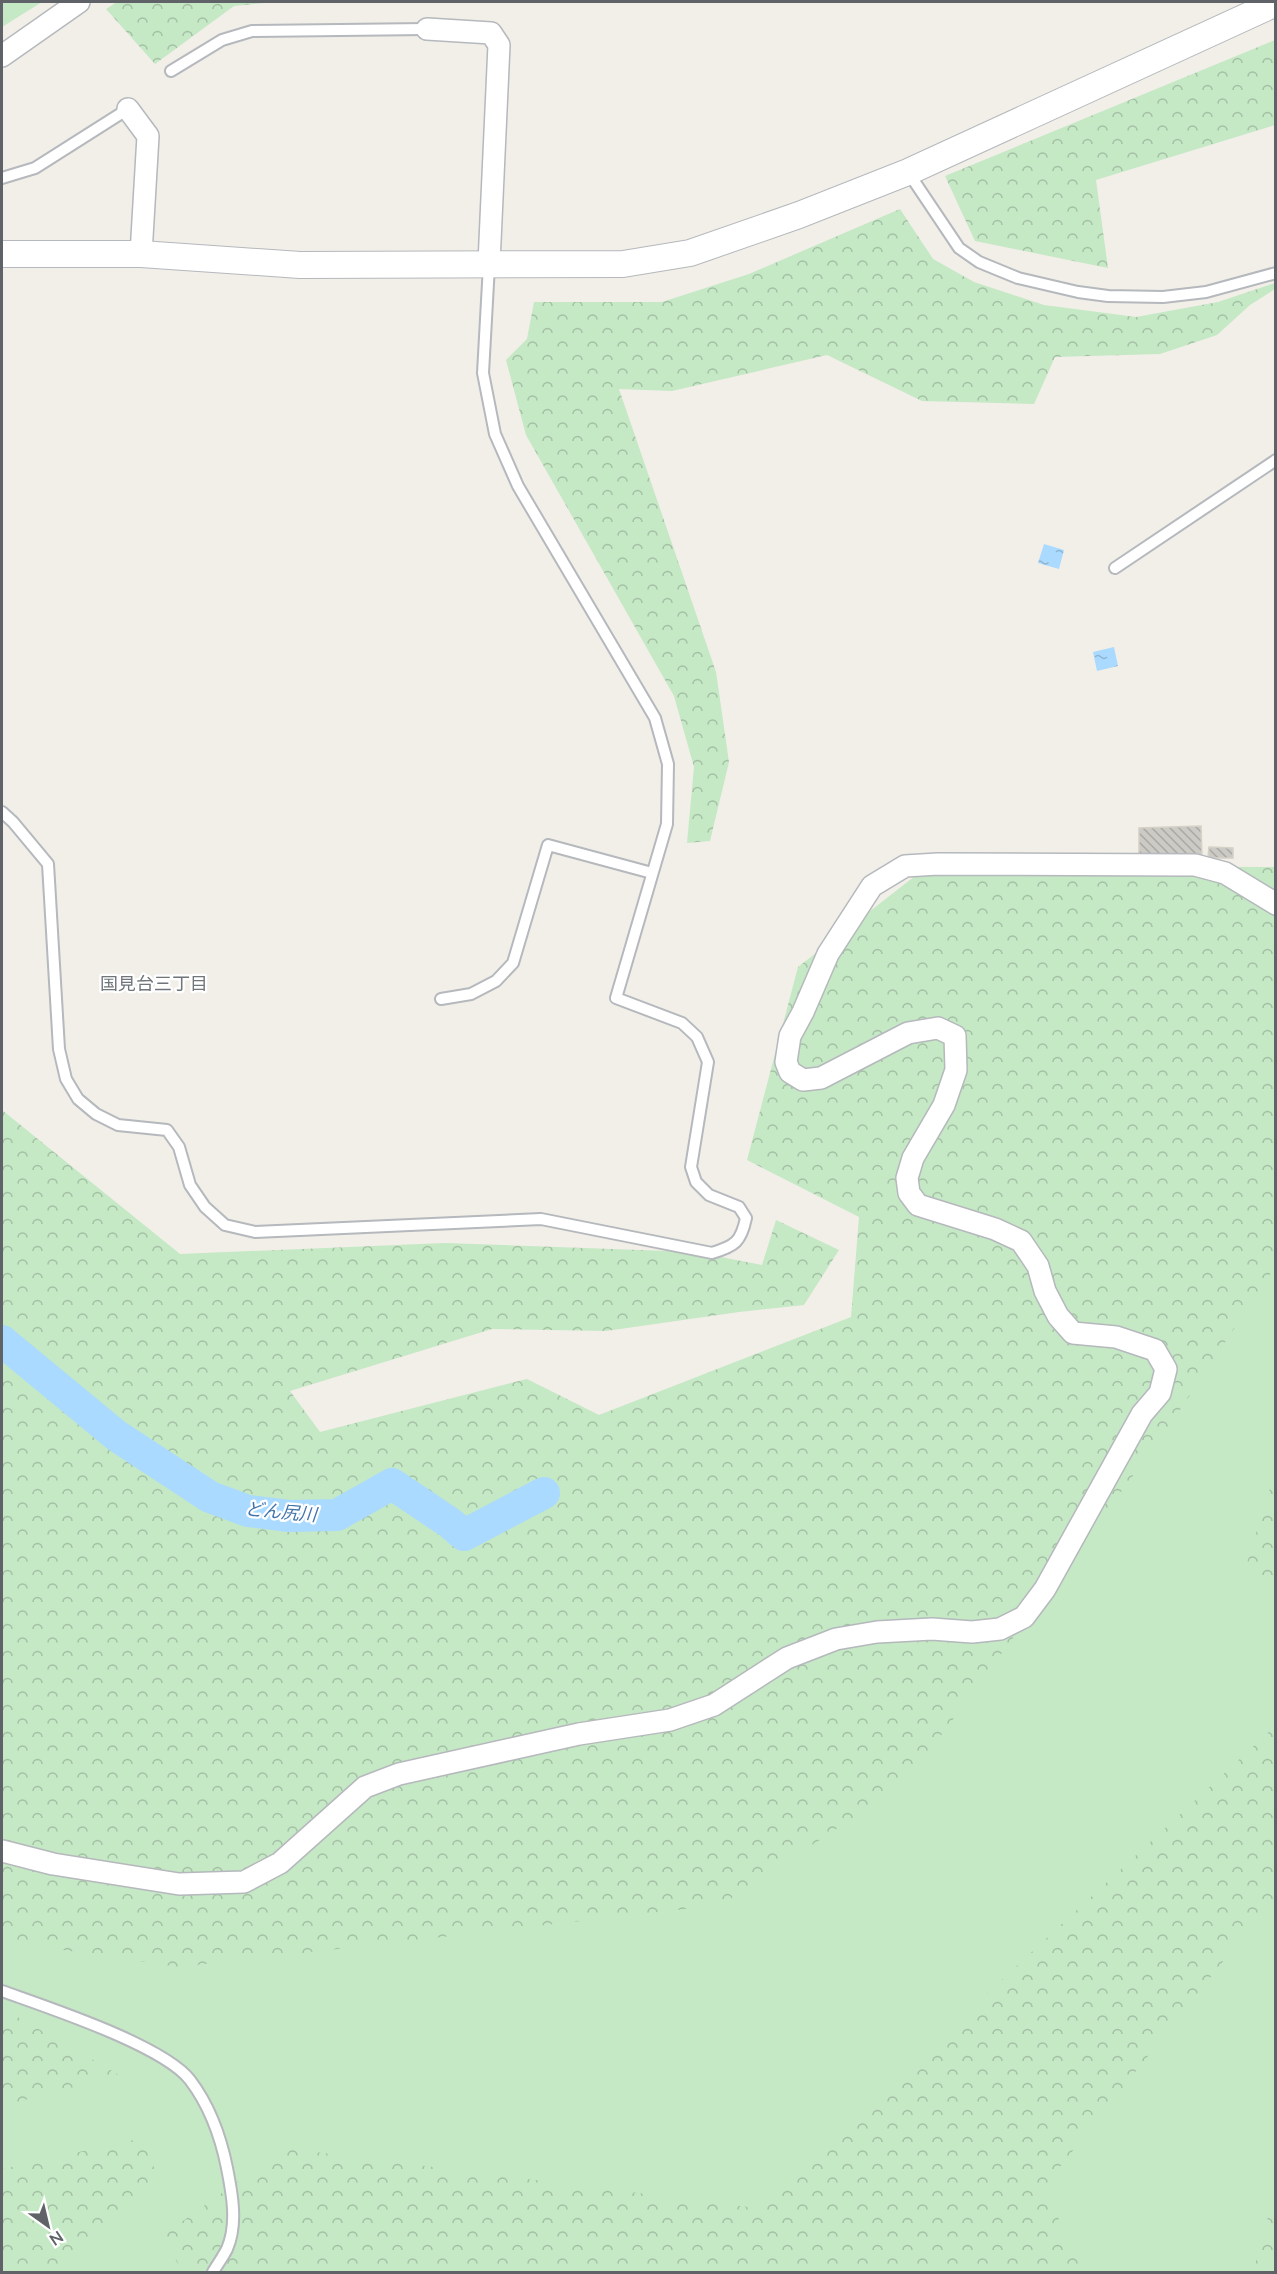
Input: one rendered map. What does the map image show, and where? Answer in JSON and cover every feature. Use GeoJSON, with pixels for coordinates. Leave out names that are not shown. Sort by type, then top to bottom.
{"type":"FeatureCollection","features":[{"type":"Feature","properties":{"kind":"street"},"geometry":{"type":"LineString","coordinates":[[2,56],[79,2]]}},
{"type":"Feature","properties":{"kind":"street"},"geometry":{"type":"LineString","coordinates":[[2,254],[141,254],[300,265],[623,264],[690,253],[799,215],[908,172],[1275,3]]}},
{"type":"Feature","properties":{"kind":"street"},"geometry":{"type":"LineString","coordinates":[[427,30],[491,33],[499,45],[489,263]]}},
{"type":"Feature","properties":{"kind":"street"},"geometry":{"type":"LineString","coordinates":[[128,109],[148,136],[141,254]]}},
{"type":"Feature","properties":{"kind":"street"},"geometry":{"type":"LineString","coordinates":[[2,1851],[53,1864],[179,1884],[244,1882],[280,1863],[365,1787],[399,1774],[579,1734],[670,1720],[714,1706],[787,1658],[836,1639],[877,1632],[932,1629],[972,1632],[1000,1629],[1024,1617],[1045,1589],[1142,1414],[1160,1393],[1166,1369],[1155,1350],[1116,1337],[1073,1333],[1058,1316],[1045,1291],[1038,1266],[1021,1241],[995,1229],[918,1205],[909,1193],[906,1178],[913,1158],[944,1105],[956,1070],[955,1036],[938,1028],[908,1033],[821,1077],[803,1080],[790,1072],[786,1062],[790,1036],[828,954],[872,886],[905,866],[938,864],[1195,865],[1225,873],[1275,904]]}},
{"type":"Feature","properties":{"kind":"lane"},"geometry":{"type":"LineString","coordinates":[[171,71],[222,39],[252,31],[427,30]]}},
{"type":"Feature","properties":{"kind":"lane"},"geometry":{"type":"LineString","coordinates":[[2,178],[35,168],[128,109]]}},
{"type":"Feature","properties":{"kind":"lane"},"geometry":{"type":"LineString","coordinates":[[908,172],[959,248],[979,262],[1018,278],[1078,292],[1108,296],[1163,297],[1206,292],[1275,273]]}},
{"type":"Feature","properties":{"kind":"lane"},"geometry":{"type":"LineString","coordinates":[[2,812],[48,864],[59,1049],[66,1079],[78,1099],[96,1114],[118,1125],[167,1130],[178,1147],[190,1185],[205,1208],[225,1225],[255,1232],[541,1219],[712,1253],[730,1248],[742,1237],[746,1218],[739,1207],[709,1195],[696,1182],[691,1167],[708,1062],[697,1037],[682,1023],[616,998],[667,824],[668,764],[655,718],[518,486],[495,434],[483,373],[489,263]]}},
{"type":"Feature","properties":{"kind":"lane"},"geometry":{"type":"LineString","coordinates":[[1115,568],[1275,459]]}},
{"type":"Feature","properties":{"kind":"lane"},"geometry":{"type":"LineString","coordinates":[[441,999],[471,994],[496,981],[513,963],[548,845],[652,873]]}},
{"type":"Feature","properties":{"kind":"lane"},"geometry":{"type":"LineString","coordinates":[[2,1991],[98,2028],[147,2050],[174,2065],[190,2080],[218,2132],[231,2191],[233,2221],[228,2247],[213,2272]]}},
{"type":"Feature","properties":{"kind":"green space"},"geometry":{"type":"Polygon","coordinates":[[[2,2],[42,2],[2,27],[2,2]]]}},
{"type":"Feature","properties":{"kind":"green space"},"geometry":{"type":"Polygon","coordinates":[[[117,2],[275,2],[234,6],[155,64],[106,9],[117,2]]]}},
{"type":"Feature","properties":{"kind":"green space"},"geometry":{"type":"Polygon","coordinates":[[[1275,40],[1275,125],[1096,180],[1108,268],[975,241],[945,176],[1275,40]]]}},
{"type":"Feature","properties":{"kind":"green space"},"geometry":{"type":"Polygon","coordinates":[[[900,209],[933,259],[974,282],[1044,305],[1136,317],[1218,302],[1275,283],[1275,289],[1250,305],[1217,335],[1160,354],[1055,357],[1034,404],[922,401],[827,355],[672,391],[619,389],[716,672],[729,762],[710,841],[687,843],[694,767],[674,696],[526,435],[506,360],[527,339],[534,302],[662,302],[749,274],[900,209]]]}},
{"type":"Feature","properties":{"kind":"green space"},"geometry":{"type":"Polygon","coordinates":[[[928,866],[1275,867],[1275,1267],[1166,1431],[906,1783],[721,1905],[179,1967],[2,1941],[2,1110],[180,1254],[445,1243],[695,1252],[762,1265],[776,1220],[839,1250],[804,1305],[606,1331],[492,1329],[290,1391],[320,1432],[527,1379],[599,1415],[851,1317],[859,1217],[747,1160],[798,967],[928,866]]]}},
{"type":"Feature","properties":{"kind":"green space"},"geometry":{"type":"Polygon","coordinates":[[[1275,1091],[1275,2272],[2,2272],[2,1795],[1275,1091]]]}},
{"type":"Feature","properties":{"kind":"green space"},"geometry":{"type":"Polygon","coordinates":[[[1275,1472],[1275,1593],[1246,1566],[1275,1472]]]}},
{"type":"Feature","properties":{"kind":"green space"},"geometry":{"type":"Polygon","coordinates":[[[1273,1728],[1275,1732],[1275,1896],[1044,2187],[1083,2272],[181,2272],[165,2234],[284,2148],[756,2208],[1273,1728]]]}},
{"type":"Feature","properties":{"kind":"green space"},"geometry":{"type":"Polygon","coordinates":[[[2,2008],[119,2075],[120,2075],[2,2106],[2,2008]]]}},
{"type":"Feature","properties":{"kind":"green space"},"geometry":{"type":"Polygon","coordinates":[[[147,2137],[157,2182],[50,2272],[2,2272],[2,2169],[147,2137]]]}},
{"type":"Feature","properties":{"kind":"green space"},"geometry":{"type":"Polygon","coordinates":[[[1275,2191],[1275,2272],[1253,2272],[1275,2191]]]}},
{"type":"Feature","properties":{"kind":"water"},"geometry":{"type":"Polygon","coordinates":[[[1044,544],[1064,550],[1059,569],[1038,563],[1044,544]]]}},
{"type":"Feature","properties":{"kind":"water"},"geometry":{"type":"Polygon","coordinates":[[[1114,647],[1118,666],[1097,671],[1093,652],[1114,647]]]}},
{"type":"Feature","properties":{"kind":"building"},"geometry":{"type":"Polygon","coordinates":[[[1201,826],[1202,857],[1139,863],[1139,828],[1201,826]]]}},
{"type":"Feature","properties":{"kind":"building"},"geometry":{"type":"Polygon","coordinates":[[[1209,847],[1233,848],[1233,858],[1208,858],[1209,847]]]}},
{"type":"Feature","properties":{"kind":"waterway","name":"どん尻川"},"geometry":{"type":"LineString","coordinates":[[2,1341],[117,1436],[210,1497],[248,1511],[289,1516],[337,1515],[392,1484],[464,1535],[544,1493]]}},
{"type":"Feature","properties":{"kind":"district","name":"国見台三丁目"},"geometry":{"type":"Point","coordinates":[154,983]}}]}
